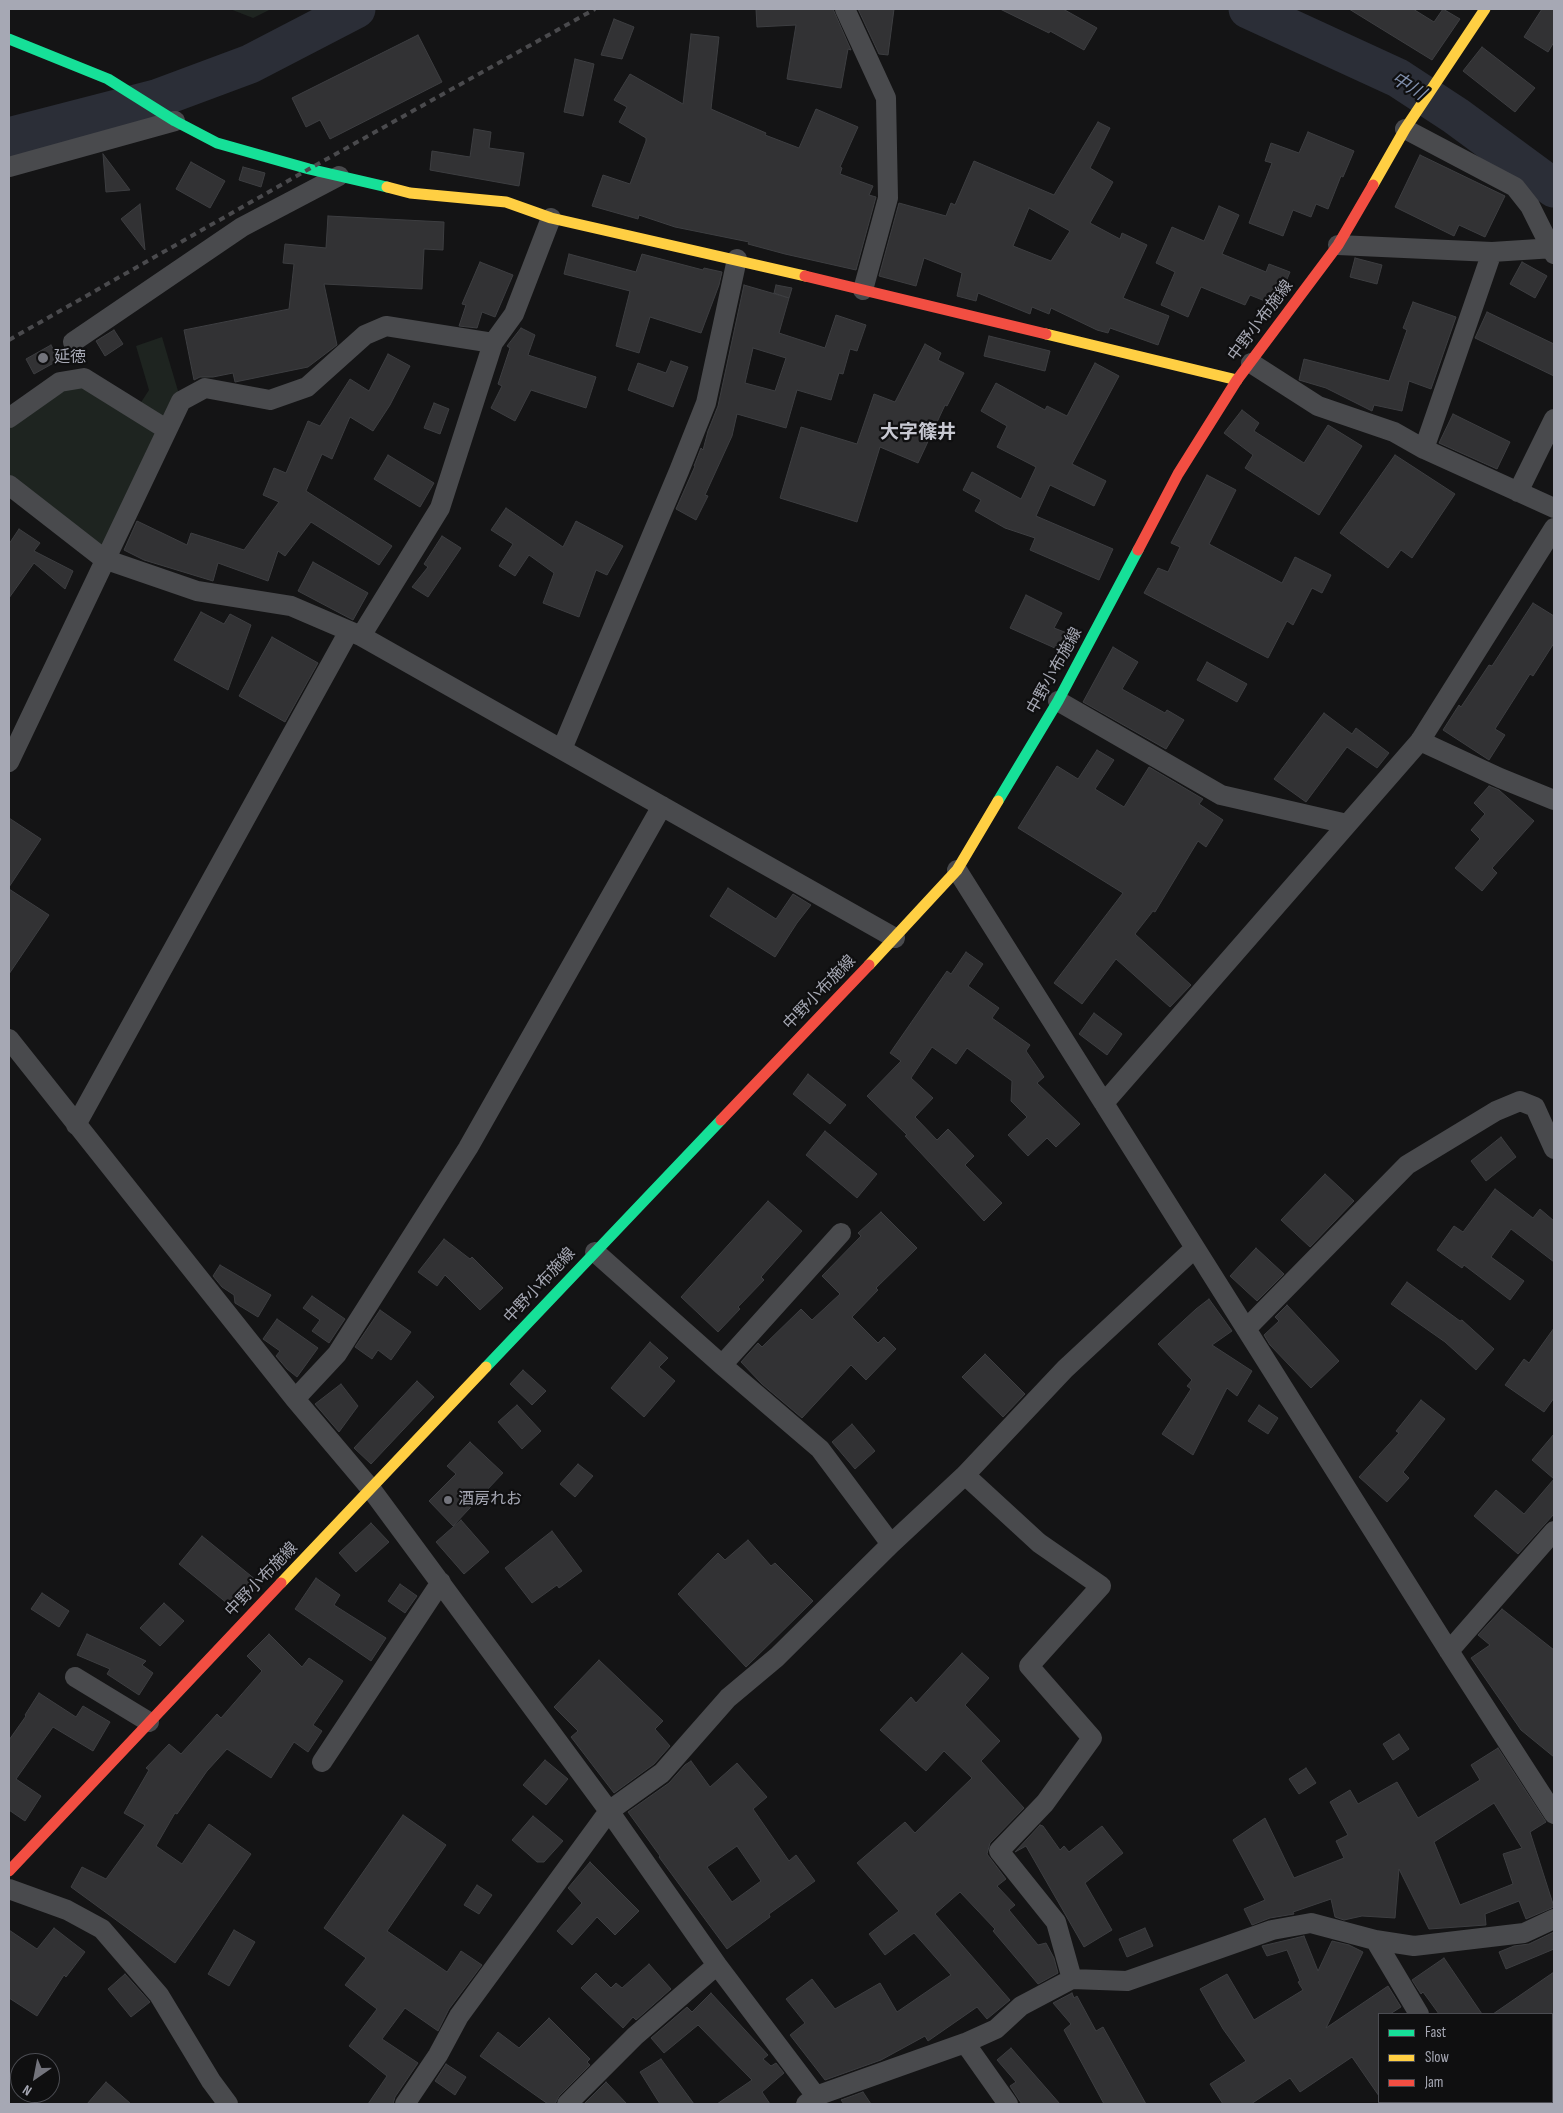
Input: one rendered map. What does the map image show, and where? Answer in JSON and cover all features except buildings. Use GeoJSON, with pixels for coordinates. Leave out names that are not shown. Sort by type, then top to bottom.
{"type":"FeatureCollection","features":[{"type":"Feature","properties":{"kind":"main road","name":"中野小布施線"},"geometry":{"type":"LineString","coordinates":[[9,1871],[895,938],[957,870],[1058,701],[1178,474],[1237,380],[1338,244],[1405,129],[1485,9]]}},
{"type":"Feature","properties":{"kind":"main road"},"geometry":{"type":"LineString","coordinates":[[9,39],[108,79],[175,121],[217,143],[410,193],[506,202],[551,218],[738,258],[862,290],[1237,380]]}},
{"type":"Feature","properties":{"kind":"street"},"geometry":{"type":"LineString","coordinates":[[845,9],[886,98],[888,198],[862,290]]}},
{"type":"Feature","properties":{"kind":"street"},"geometry":{"type":"LineString","coordinates":[[9,167],[175,121]]}},
{"type":"Feature","properties":{"kind":"street"},"geometry":{"type":"LineString","coordinates":[[1338,244],[1492,252],[1553,250],[1530,206],[1515,187],[1405,129]]}},
{"type":"Feature","properties":{"kind":"street"},"geometry":{"type":"LineString","coordinates":[[73,342],[242,227],[339,176]]}},
{"type":"Feature","properties":{"kind":"street"},"geometry":{"type":"LineString","coordinates":[[76,1125],[355,634],[440,508],[493,343],[514,314],[551,218]]}},
{"type":"Feature","properties":{"kind":"street"},"geometry":{"type":"LineString","coordinates":[[1424,449],[1492,252]]}},
{"type":"Feature","properties":{"kind":"street"},"geometry":{"type":"LineString","coordinates":[[562,749],[706,403],[738,258]]}},
{"type":"Feature","properties":{"kind":"street"},"geometry":{"type":"LineString","coordinates":[[9,762],[104,559],[181,401],[205,388],[270,400],[307,387],[365,336],[386,326],[493,343]]}},
{"type":"Feature","properties":{"kind":"street"},"geometry":{"type":"LineString","coordinates":[[1251,363],[1318,406],[1394,432],[1424,449],[1554,508]]}},
{"type":"Feature","properties":{"kind":"street"},"geometry":{"type":"LineString","coordinates":[[9,418],[60,382],[84,378],[166,429]]}},
{"type":"Feature","properties":{"kind":"street"},"geometry":{"type":"LineString","coordinates":[[1518,492],[1554,419]]}},
{"type":"Feature","properties":{"kind":"street"},"geometry":{"type":"LineString","coordinates":[[9,485],[104,559],[197,591],[291,606],[355,634],[895,938]]}},
{"type":"Feature","properties":{"kind":"street"},"geometry":{"type":"LineString","coordinates":[[1104,1103],[1420,741],[1554,528]]}},
{"type":"Feature","properties":{"kind":"street"},"geometry":{"type":"LineString","coordinates":[[1058,701],[1221,795],[1347,824]]}},
{"type":"Feature","properties":{"kind":"street"},"geometry":{"type":"LineString","coordinates":[[1420,741],[1500,778],[1554,800]]}},
{"type":"Feature","properties":{"kind":"street"},"geometry":{"type":"LineString","coordinates":[[295,1399],[336,1354],[468,1148],[662,806]]}},
{"type":"Feature","properties":{"kind":"street"},"geometry":{"type":"LineString","coordinates":[[957,870],[1449,1651],[1554,1814]]}},
{"type":"Feature","properties":{"kind":"street"},"geometry":{"type":"LineString","coordinates":[[9,1039],[295,1399],[371,1489],[609,1811],[811,2100],[996,2030],[1022,2006],[1072,1979],[1127,1981],[1272,1930],[1311,1923],[1375,1940],[1414,1946],[1524,1933],[1554,1919]]}},
{"type":"Feature","properties":{"kind":"street"},"geometry":{"type":"LineString","coordinates":[[1246,1329],[1407,1165],[1496,1111],[1520,1101],[1535,1107],[1554,1148]]}},
{"type":"Feature","properties":{"kind":"street"},"geometry":{"type":"LineString","coordinates":[[722,1365],[841,1233]]}},
{"type":"Feature","properties":{"kind":"street"},"geometry":{"type":"LineString","coordinates":[[404,2104],[438,2055],[459,2016],[609,1811],[662,1773],[728,1698],[777,1657],[891,1544],[965,1475],[1065,1369],[1195,1248]]}},
{"type":"Feature","properties":{"kind":"street"},"geometry":{"type":"LineString","coordinates":[[595,1252],[820,1449],[891,1544]]}},
{"type":"Feature","properties":{"kind":"street"},"geometry":{"type":"LineString","coordinates":[[965,1475],[1039,1543],[1101,1586],[1029,1666],[1092,1738],[1045,1803],[999,1850],[1056,1922],[1072,1979]]}},
{"type":"Feature","properties":{"kind":"street"},"geometry":{"type":"LineString","coordinates":[[1449,1651],[1554,1532]]}},
{"type":"Feature","properties":{"kind":"street"},"geometry":{"type":"LineString","coordinates":[[322,1762],[441,1582]]}},
{"type":"Feature","properties":{"kind":"street"},"geometry":{"type":"LineString","coordinates":[[74,1678],[149,1722]]}},
{"type":"Feature","properties":{"kind":"street"},"geometry":{"type":"LineString","coordinates":[[9,1889],[66,1910],[102,1930],[159,1995],[211,2081],[228,2104]]}},
{"type":"Feature","properties":{"kind":"street"},"geometry":{"type":"LineString","coordinates":[[1375,1940],[1418,2013]]}},
{"type":"Feature","properties":{"kind":"street"},"geometry":{"type":"LineString","coordinates":[[567,2104],[635,2036],[717,1965]]}},
{"type":"Feature","properties":{"kind":"street"},"geometry":{"type":"LineString","coordinates":[[965,2043],[1008,2104]]}},
{"type":"Feature","properties":{"kind":"shaded area"},"geometry":{"type":"Polygon","coordinates":[[[230,9],[271,9],[253,18],[230,9]]]}},
{"type":"Feature","properties":{"kind":"shaded area"},"geometry":{"type":"Polygon","coordinates":[[[162,337],[181,401],[104,559],[9,485],[9,418],[84,378],[136,410],[149,390],[136,346],[162,337]]]}},
{"type":"Feature","properties":{"kind":"waterway"},"geometry":{"type":"LineString","coordinates":[[9,137],[156,99],[250,64],[356,9]]}},
{"type":"Feature","properties":{"kind":"waterway","name":"中川"},"geometry":{"type":"LineString","coordinates":[[1248,9],[1398,78],[1456,116],[1554,188]]}},
{"type":"Feature","properties":{"kind":"railway"},"geometry":{"type":"LineString","coordinates":[[9,340],[595,9]]}},
{"type":"Feature","properties":{"kind":"traffic: fast"},"geometry":{"type":"LineString","coordinates":[[9,39],[108,79],[175,121],[217,143],[309,169],[387,187]]}},
{"type":"Feature","properties":{"kind":"traffic: fast"},"geometry":{"type":"LineString","coordinates":[[998,801],[1058,701],[1138,550]]}},
{"type":"Feature","properties":{"kind":"traffic: fast"},"geometry":{"type":"LineString","coordinates":[[486,1367],[721,1120]]}},
{"type":"Feature","properties":{"kind":"traffic: slow"},"geometry":{"type":"LineString","coordinates":[[1373,185],[1405,129],[1485,9]]}},
{"type":"Feature","properties":{"kind":"traffic: slow"},"geometry":{"type":"LineString","coordinates":[[387,187],[410,193],[506,202],[551,218],[805,276]]}},
{"type":"Feature","properties":{"kind":"traffic: slow"},"geometry":{"type":"LineString","coordinates":[[1046,334],[1237,380]]}},
{"type":"Feature","properties":{"kind":"traffic: slow"},"geometry":{"type":"LineString","coordinates":[[869,965],[957,870],[998,801]]}},
{"type":"Feature","properties":{"kind":"traffic: slow"},"geometry":{"type":"LineString","coordinates":[[281,1583],[486,1367]]}},
{"type":"Feature","properties":{"kind":"traffic: jam"},"geometry":{"type":"LineString","coordinates":[[1138,550],[1178,474],[1237,380],[1338,245],[1373,185]]}},
{"type":"Feature","properties":{"kind":"traffic: jam"},"geometry":{"type":"LineString","coordinates":[[805,276],[1046,334]]}},
{"type":"Feature","properties":{"kind":"traffic: jam"},"geometry":{"type":"LineString","coordinates":[[721,1120],[869,965]]}},
{"type":"Feature","properties":{"kind":"traffic: jam"},"geometry":{"type":"LineString","coordinates":[[9,1871],[281,1583]]}},
{"type":"Feature","properties":{"kind":"place","name":"延徳"},"geometry":{"type":"Point","coordinates":[43,358]}},
{"type":"Feature","properties":{"kind":"place","name":"酒房れお"},"geometry":{"type":"Point","coordinates":[448,1500]}},
{"type":"Feature","properties":{"kind":"district","name":"大字篠井"},"geometry":{"type":"Point","coordinates":[918,433]}}]}
